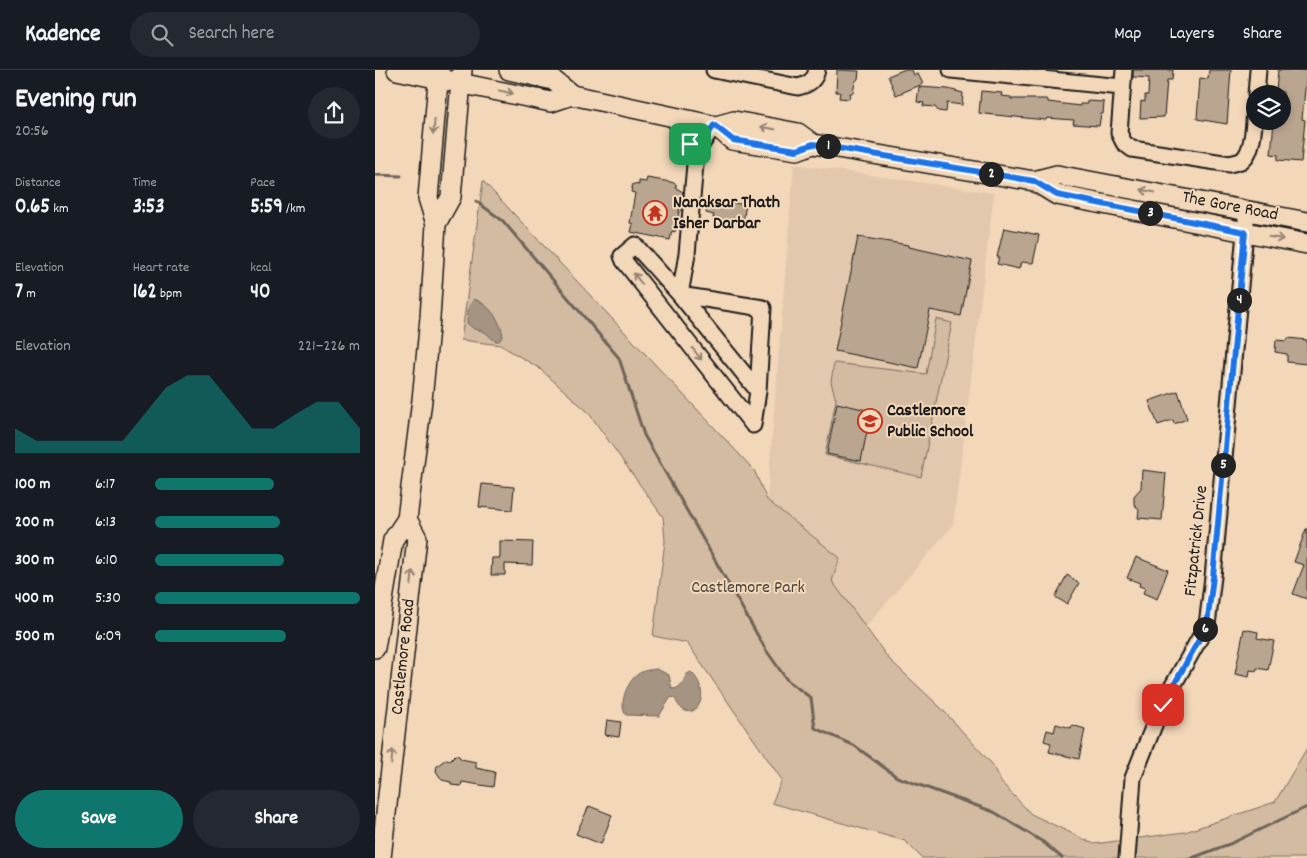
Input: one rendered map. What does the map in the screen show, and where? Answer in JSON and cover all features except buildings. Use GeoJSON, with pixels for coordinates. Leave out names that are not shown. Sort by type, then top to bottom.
{"type":"FeatureCollection","features":[{"type":"Feature","properties":{"kind":"main road","name":"The Gore Road"},"geometry":{"type":"LineString","coordinates":[[397,70],[461,76],[551,102],[572,95]]}},
{"type":"Feature","properties":{"kind":"main road","name":"The Gore Road"},"geometry":{"type":"LineString","coordinates":[[509,70],[553,80],[572,95],[715,126],[734,122],[798,133],[813,144],[1034,181],[1057,195],[1307,244]]}},
{"type":"Feature","properties":{"kind":"main road","name":"Castlemore Road"},"geometry":{"type":"LineString","coordinates":[[375,648],[393,540],[407,518],[430,318],[436,224],[428,198],[439,74]]}},
{"type":"Feature","properties":{"kind":"main road","name":"Castlemore Road"},"geometry":{"type":"LineString","coordinates":[[436,224],[451,197],[461,76]]}},
{"type":"Feature","properties":{"kind":"main road","name":"The Gore Road"},"geometry":{"type":"LineString","coordinates":[[1034,181],[1057,175],[1307,222]]}},
{"type":"Feature","properties":{"kind":"main road","name":"Castlemore Road"},"geometry":{"type":"LineString","coordinates":[[378,858],[417,538],[407,518]]}},
{"type":"Feature","properties":{"kind":"street"},"geometry":{"type":"LineString","coordinates":[[714,70],[798,86],[810,81],[815,76],[817,70]]}},
{"type":"Feature","properties":{"kind":"street"},"geometry":{"type":"LineString","coordinates":[[951,70],[1122,87]]}},
{"type":"Feature","properties":{"kind":"street"},"geometry":{"type":"LineString","coordinates":[[1124,70],[1119,133],[1124,143],[1132,150],[1230,164],[1241,160],[1248,153],[1253,130]]}},
{"type":"Feature","properties":{"kind":"street"},"geometry":{"type":"LineString","coordinates":[[1257,85],[1258,70]]}},
{"type":"Feature","properties":{"kind":"street"},"geometry":{"type":"LineString","coordinates":[[672,116],[696,153]]}},
{"type":"Feature","properties":{"kind":"street"},"geometry":{"type":"LineString","coordinates":[[667,316],[680,295],[689,235],[696,153],[715,126]]}},
{"type":"Feature","properties":{"kind":"street","name":"Fitzpatrick Drive"},"geometry":{"type":"LineString","coordinates":[[1127,858],[1133,778],[1163,705],[1207,625],[1247,211]]}},
{"type":"Feature","properties":{"kind":"street"},"geometry":{"type":"LineString","coordinates":[[680,295],[763,308],[759,391],[753,425],[622,256],[635,245],[680,295],[759,391]]}},
{"type":"Feature","properties":{"kind":"shaded area","name":"Castlemore Public School"},"geometry":{"type":"Polygon","coordinates":[[[794,164],[994,193],[953,525],[862,631],[767,500],[794,164]]]}},
{"type":"Feature","properties":{"kind":"shaded area"},"geometry":{"type":"Polygon","coordinates":[[[474,299],[485,305],[497,319],[503,336],[499,341],[495,341],[485,332],[474,329],[467,323],[468,308],[474,299]]]}},
{"type":"Feature","properties":{"kind":"shaded area"},"geometry":{"type":"Polygon","coordinates":[[[657,669],[669,675],[672,689],[680,686],[687,674],[691,672],[698,682],[701,691],[701,700],[698,707],[693,711],[687,711],[680,707],[675,698],[671,697],[659,716],[626,715],[623,700],[633,678],[646,670],[657,669]]]}},
{"type":"Feature","properties":{"kind":"green space","name":"Castlemore Park"},"geometry":{"type":"Polygon","coordinates":[[[483,181],[754,470],[767,500],[840,558],[832,581],[888,658],[941,708],[992,764],[1001,782],[1031,814],[1094,844],[1185,832],[1275,802],[1307,748],[1307,858],[922,858],[905,841],[772,803],[782,780],[687,643],[653,636],[665,541],[663,517],[588,412],[539,368],[500,345],[461,340],[483,181]]]}},
{"type":"Feature","properties":{"kind":"green space"},"geometry":{"type":"Polygon","coordinates":[[[936,319],[952,323],[921,477],[825,455],[836,400],[831,382],[834,363],[926,374],[936,319]]]}},
{"type":"Feature","properties":{"kind":"waterway"},"geometry":{"type":"LineString","coordinates":[[375,175],[401,176]]}},
{"type":"Feature","properties":{"kind":"waterway"},"geometry":{"type":"LineString","coordinates":[[476,201],[503,221],[619,358],[644,435],[766,650],[787,680],[811,698],[815,728],[855,746],[897,777],[994,812],[1043,842],[1062,858]]}},
{"type":"Feature","properties":{"kind":"waterway"},"geometry":{"type":"LineString","coordinates":[[1192,858],[1232,843],[1307,807]]}},
{"type":"Feature","properties":{"kind":"place","name":"Nanaksar Thath Isher Darbar"},"geometry":{"type":"Point","coordinates":[655,213]}},
{"type":"Feature","properties":{"kind":"place","name":"Castlemore Public School"},"geometry":{"type":"Point","coordinates":[870,421]}},
{"type":"Feature","properties":{"kind":"route"},"geometry":{"type":"LineString","coordinates":[[690,144],[696,153],[714,125],[733,140],[797,150],[813,144],[1034,181],[1057,195],[1245,232],[1207,625],[1163,705]]}}]}
